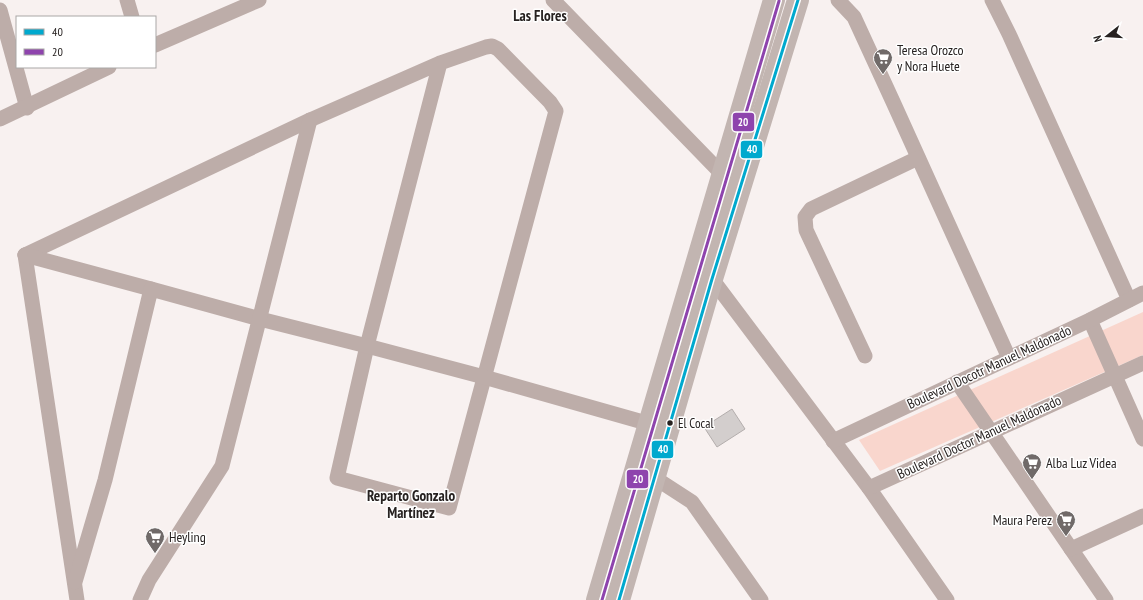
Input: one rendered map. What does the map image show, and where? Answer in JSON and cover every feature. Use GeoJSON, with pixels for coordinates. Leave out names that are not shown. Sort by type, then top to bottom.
{"type":"FeatureCollection","features":[{"type":"Feature","properties":{"kind":"highway"},"geometry":{"type":"LineString","coordinates":[[597,600],[774,0]]}},
{"type":"Feature","properties":{"kind":"highway"},"geometry":{"type":"LineString","coordinates":[[619,600],[712,279],[798,0]]}},
{"type":"Feature","properties":{"kind":"street"},"geometry":{"type":"LineString","coordinates":[[127,0],[132,16]]}},
{"type":"Feature","properties":{"kind":"street"},"geometry":{"type":"LineString","coordinates":[[156,45],[258,0]]}},
{"type":"Feature","properties":{"kind":"street"},"geometry":{"type":"LineString","coordinates":[[553,0],[723,175]]}},
{"type":"Feature","properties":{"kind":"street"},"geometry":{"type":"LineString","coordinates":[[992,0],[1009,34],[1130,300]]}},
{"type":"Feature","properties":{"kind":"street"},"geometry":{"type":"LineString","coordinates":[[841,1],[854,17],[1009,358]]}},
{"type":"Feature","properties":{"kind":"street"},"geometry":{"type":"LineString","coordinates":[[0,10],[26,108]]}},
{"type":"Feature","properties":{"kind":"street"},"geometry":{"type":"LineString","coordinates":[[25,255],[310,120],[440,63],[486,46],[492,46],[498,49],[550,102],[556,111],[449,508],[337,478],[367,346],[440,63]]}},
{"type":"Feature","properties":{"kind":"street"},"geometry":{"type":"LineString","coordinates":[[0,120],[107,68]]}},
{"type":"Feature","properties":{"kind":"street"},"geometry":{"type":"LineString","coordinates":[[140,600],[148,580],[222,466],[310,120]]}},
{"type":"Feature","properties":{"kind":"street"},"geometry":{"type":"LineString","coordinates":[[865,356],[806,230],[805,217],[811,209],[918,158]]}},
{"type":"Feature","properties":{"kind":"street"},"geometry":{"type":"LineString","coordinates":[[25,255],[260,319],[484,377],[650,424]]}},
{"type":"Feature","properties":{"kind":"street"},"geometry":{"type":"LineString","coordinates":[[25,255],[77,600]]}},
{"type":"Feature","properties":{"kind":"street"},"geometry":{"type":"LineString","coordinates":[[712,279],[869,488],[947,600]]}},
{"type":"Feature","properties":{"kind":"street"},"geometry":{"type":"LineString","coordinates":[[75,582],[105,480],[151,289]]}},
{"type":"Feature","properties":{"kind":"street","name":"Boulevard Docotr Manuel Maldonado"},"geometry":{"type":"LineString","coordinates":[[833,440],[1090,320],[1143,293]]}},
{"type":"Feature","properties":{"kind":"street"},"geometry":{"type":"LineString","coordinates":[[1090,320],[1143,439]]}},
{"type":"Feature","properties":{"kind":"street","name":"Boulevard Doctor Manuel Maldonado"},"geometry":{"type":"LineString","coordinates":[[869,488],[1143,363]]}},
{"type":"Feature","properties":{"kind":"street"},"geometry":{"type":"LineString","coordinates":[[957,382],[1106,600]]}},
{"type":"Feature","properties":{"kind":"street"},"geometry":{"type":"LineString","coordinates":[[655,478],[692,502],[761,600]]}},
{"type":"Feature","properties":{"kind":"street"},"geometry":{"type":"LineString","coordinates":[[1071,549],[1143,516]]}},
{"type":"Feature","properties":{"kind":"shaded area"},"geometry":{"type":"Polygon","coordinates":[[[1143,312],[1143,355],[880,471],[859,440],[1143,312]]]}},
{"type":"Feature","properties":{"kind":"building"},"geometry":{"type":"Polygon","coordinates":[[[732,409],[745,429],[717,447],[704,427],[732,409]]]}},
{"type":"Feature","properties":{"kind":"transit line","name":"40"},"geometry":{"type":"LineString","coordinates":[[619,600],[712,279],[798,0]]}},
{"type":"Feature","properties":{"kind":"transit line","name":"20"},"geometry":{"type":"LineString","coordinates":[[602,600],[779,1]]}},
{"type":"Feature","properties":{"kind":"place","name":"Teresa Orozco y Nora Huete"},"geometry":{"type":"Point","coordinates":[883,75]}},
{"type":"Feature","properties":{"kind":"place","name":"El Cocal"},"geometry":{"type":"Point","coordinates":[670,423]}},
{"type":"Feature","properties":{"kind":"place","name":"Alba Luz Videa"},"geometry":{"type":"Point","coordinates":[1032,480]}},
{"type":"Feature","properties":{"kind":"place","name":"Maura Perez"},"geometry":{"type":"Point","coordinates":[1066,537]}},
{"type":"Feature","properties":{"kind":"place","name":"Heyling"},"geometry":{"type":"Point","coordinates":[155,554]}},
{"type":"Feature","properties":{"kind":"district","name":"Las Flores"},"geometry":{"type":"Point","coordinates":[540,16]}},
{"type":"Feature","properties":{"kind":"district","name":"Reparto Gonzalo Martínez"},"geometry":{"type":"Point","coordinates":[411,504]}}]}
